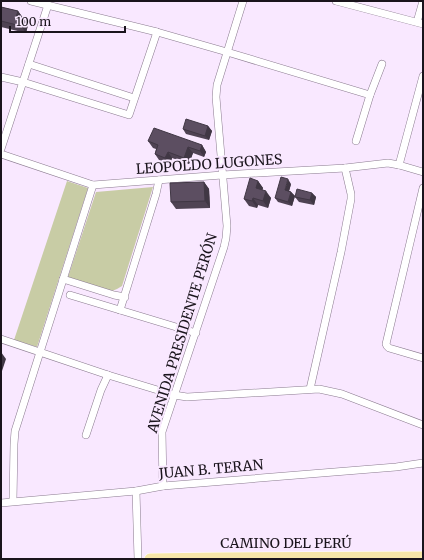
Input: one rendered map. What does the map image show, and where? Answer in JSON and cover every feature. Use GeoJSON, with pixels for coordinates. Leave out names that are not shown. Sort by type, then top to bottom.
{"type":"FeatureCollection","features":[{"type":"Feature","properties":{"kind":"main road","name":"CAMINO DEL PERÚ"},"geometry":{"type":"LineString","coordinates":[[150,559],[423,557]]}},
{"type":"Feature","properties":{"kind":"street"},"geometry":{"type":"LineString","coordinates":[[31,1],[157,32],[370,95]]}},
{"type":"Feature","properties":{"kind":"street","name":"AVENIDA PRESIDENTE PERÓN"},"geometry":{"type":"LineString","coordinates":[[163,486],[162,432],[196,333],[226,238],[227,226],[216,97],[217,85],[243,1]]}},
{"type":"Feature","properties":{"kind":"street"},"geometry":{"type":"LineString","coordinates":[[336,1],[420,23],[423,1]]}},
{"type":"Feature","properties":{"kind":"street"},"geometry":{"type":"LineString","coordinates":[[1,149],[48,5]]}},
{"type":"Feature","properties":{"kind":"street"},"geometry":{"type":"LineString","coordinates":[[1,77],[23,82],[129,115],[157,32]]}},
{"type":"Feature","properties":{"kind":"street"},"geometry":{"type":"LineString","coordinates":[[29,64],[134,98]]}},
{"type":"Feature","properties":{"kind":"street"},"geometry":{"type":"LineString","coordinates":[[356,141],[370,95],[382,64]]}},
{"type":"Feature","properties":{"kind":"street"},"geometry":{"type":"LineString","coordinates":[[399,165],[423,76]]}},
{"type":"Feature","properties":{"kind":"street","name":"LEOPOLDO LUGONES"},"geometry":{"type":"LineString","coordinates":[[1,154],[93,185],[222,175],[345,168],[388,163],[423,172]]}},
{"type":"Feature","properties":{"kind":"street"},"geometry":{"type":"LineString","coordinates":[[310,389],[341,252],[351,199],[345,168]]}},
{"type":"Feature","properties":{"kind":"street"},"geometry":{"type":"LineString","coordinates":[[120,310],[159,180]]}},
{"type":"Feature","properties":{"kind":"street"},"geometry":{"type":"LineString","coordinates":[[13,502],[15,431],[93,185]]}},
{"type":"Feature","properties":{"kind":"street"},"geometry":{"type":"LineString","coordinates":[[423,188],[386,344],[389,348],[423,358]]}},
{"type":"Feature","properties":{"kind":"street"},"geometry":{"type":"LineString","coordinates":[[63,279],[114,296],[125,296]]}},
{"type":"Feature","properties":{"kind":"street"},"geometry":{"type":"LineString","coordinates":[[70,294],[196,333]]}},
{"type":"Feature","properties":{"kind":"street"},"geometry":{"type":"LineString","coordinates":[[1,339],[108,376],[174,395],[187,397],[319,389],[342,394],[423,425]]}},
{"type":"Feature","properties":{"kind":"street"},"geometry":{"type":"LineString","coordinates":[[86,435],[101,390],[108,376]]}},
{"type":"Feature","properties":{"kind":"street","name":"JUAN B. TERAN"},"geometry":{"type":"LineString","coordinates":[[1,503],[136,491],[163,486],[396,467],[423,463]]}},
{"type":"Feature","properties":{"kind":"street"},"geometry":{"type":"LineString","coordinates":[[136,491],[138,559]]}},
{"type":"Feature","properties":{"kind":"green space"},"geometry":{"type":"Polygon","coordinates":[[[67,181],[88,188],[37,347],[14,340],[67,181]]]}},
{"type":"Feature","properties":{"kind":"green space"},"geometry":{"type":"Polygon","coordinates":[[[153,187],[122,286],[112,291],[68,277],[96,192],[153,187]]]}},
{"type":"Feature","properties":{"kind":"building"},"geometry":{"type":"Polygon","coordinates":[[[1,7],[18,11],[16,17],[23,18],[21,26],[1,21],[1,7]]]}},
{"type":"Feature","properties":{"kind":"building"},"geometry":{"type":"Polygon","coordinates":[[[186,119],[208,126],[205,136],[183,129],[186,119]]]}},
{"type":"Feature","properties":{"kind":"building"},"geometry":{"type":"Polygon","coordinates":[[[154,128],[202,145],[200,151],[188,147],[184,158],[168,152],[165,158],[155,154],[158,145],[148,141],[154,128]]]}},
{"type":"Feature","properties":{"kind":"building"},"geometry":{"type":"Polygon","coordinates":[[[281,177],[288,179],[285,190],[291,192],[288,202],[275,198],[281,177]]]}},
{"type":"Feature","properties":{"kind":"building"},"geometry":{"type":"Polygon","coordinates":[[[250,178],[258,181],[256,188],[266,191],[263,201],[253,198],[252,201],[244,199],[250,178]]]}},
{"type":"Feature","properties":{"kind":"building"},"geometry":{"type":"Polygon","coordinates":[[[204,182],[205,201],[171,202],[170,183],[204,182]]]}},
{"type":"Feature","properties":{"kind":"building"},"geometry":{"type":"Polygon","coordinates":[[[297,189],[312,193],[310,200],[295,197],[297,189]]]}}]}
